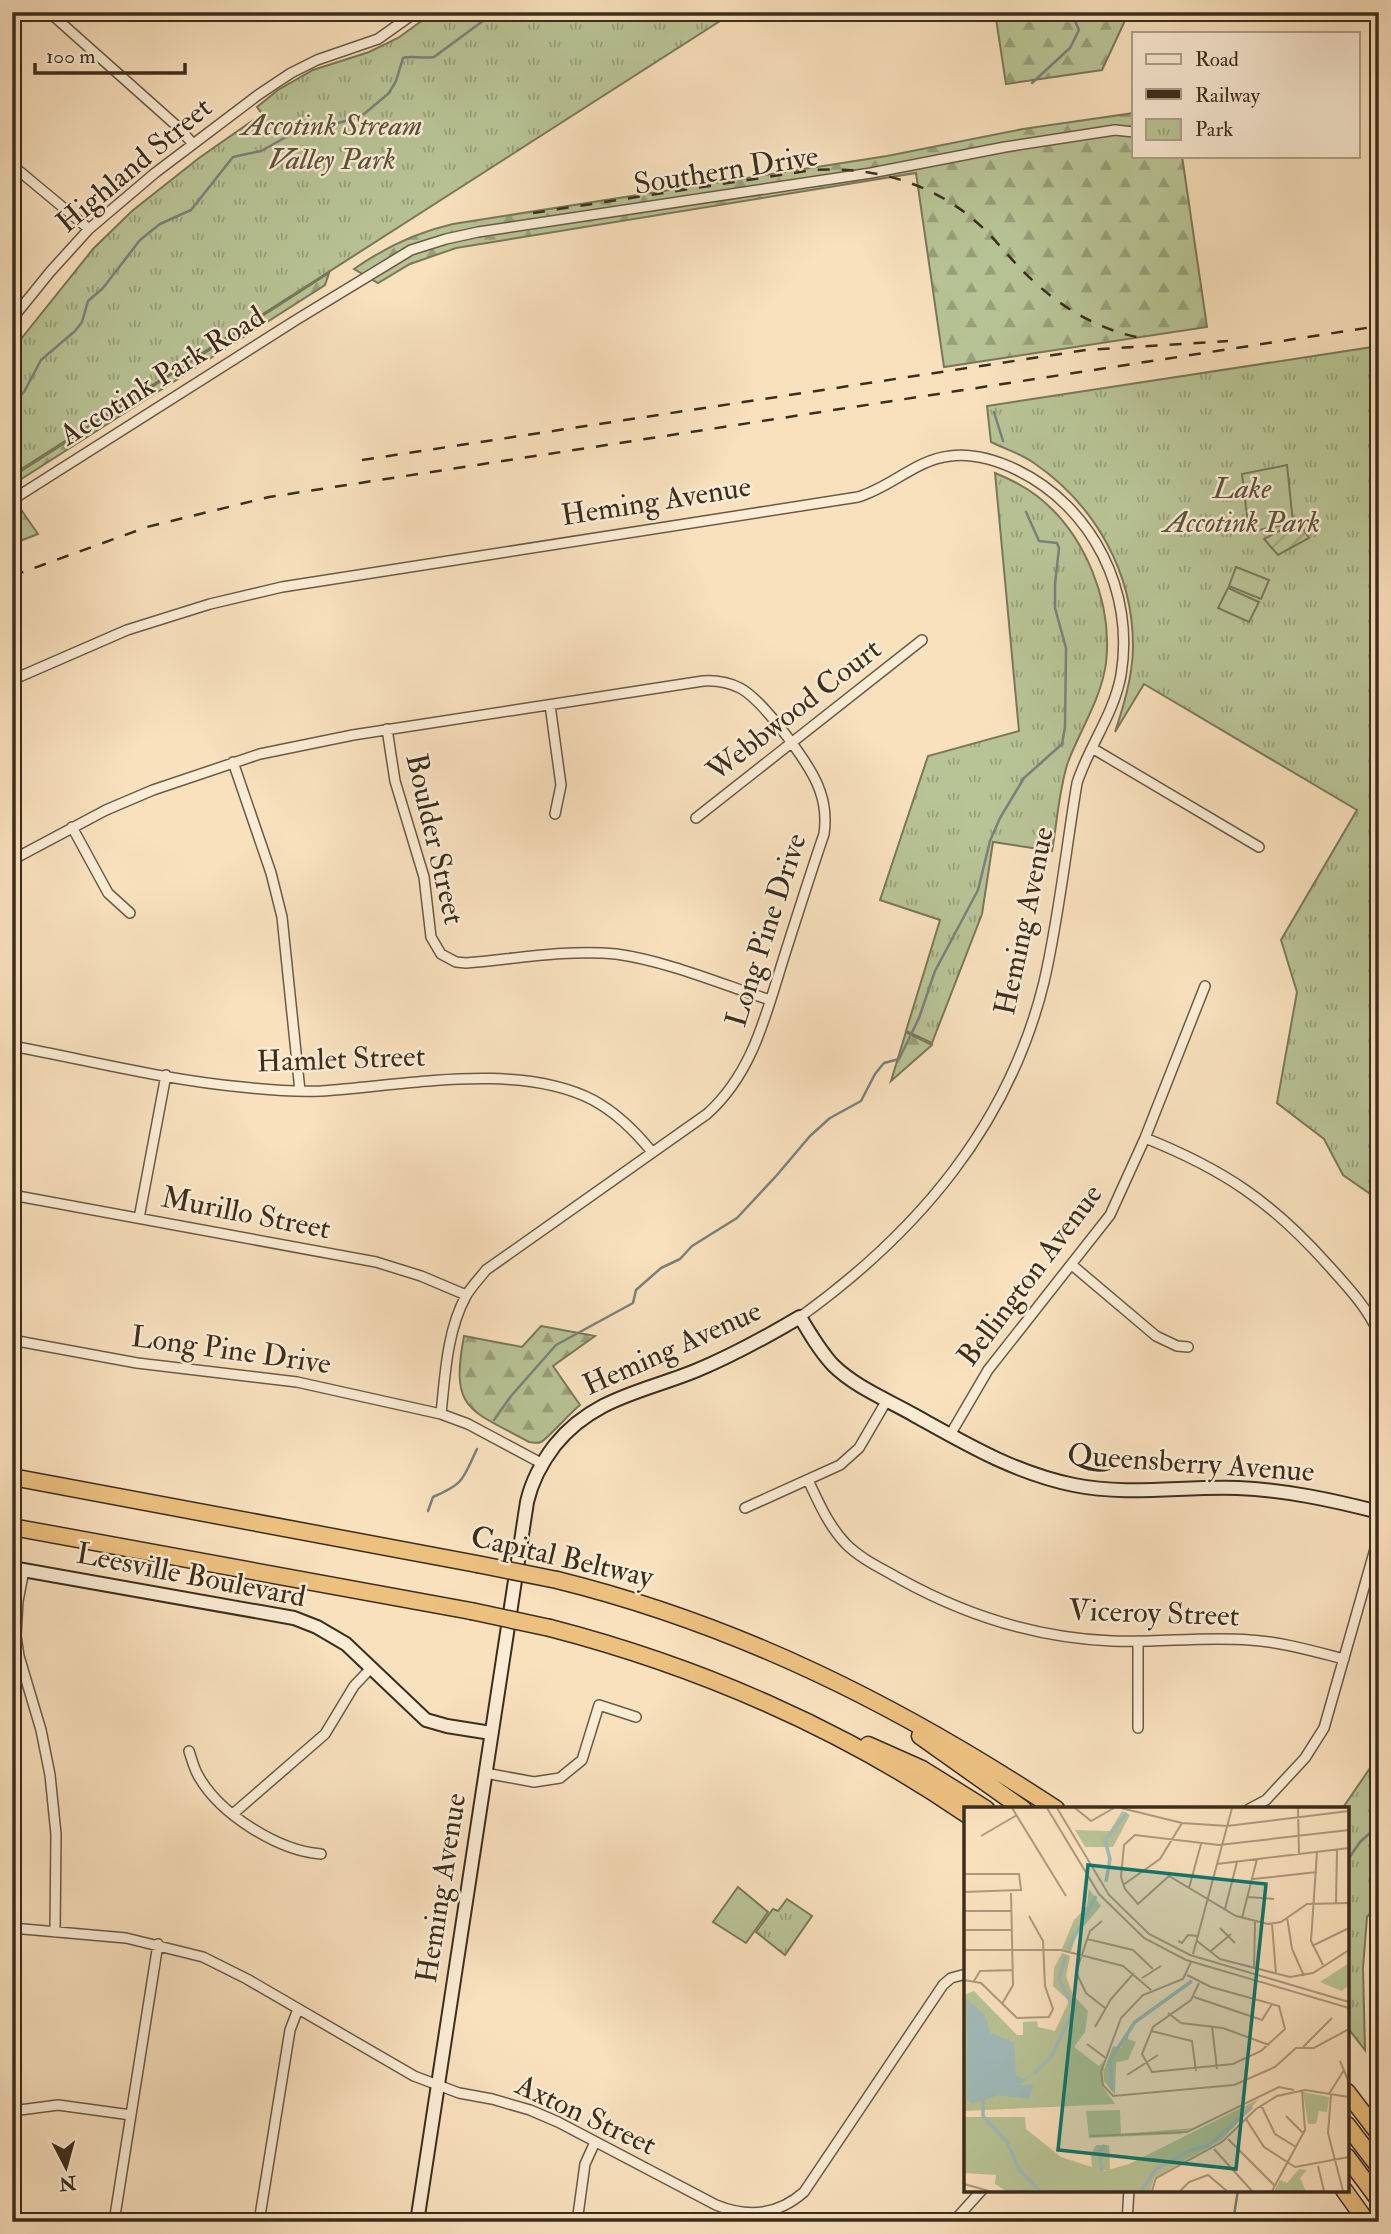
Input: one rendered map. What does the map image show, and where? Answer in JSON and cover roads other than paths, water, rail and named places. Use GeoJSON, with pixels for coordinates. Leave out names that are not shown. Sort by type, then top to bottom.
{"type":"FeatureCollection","features":[{"type":"Feature","properties":{"kind":"highway","name":"Capital Beltway"},"geometry":{"type":"LineString","coordinates":[[12,1477],[557,1580],[698,1622],[746,1640],[904,1715],[985,1762],[1053,1807]]}},
{"type":"Feature","properties":{"kind":"highway"},"geometry":{"type":"LineString","coordinates":[[12,1527],[471,1611],[550,1628],[640,1655],[746,1695],[905,1761],[983,1807]]}},
{"type":"Feature","properties":{"kind":"highway"},"geometry":{"type":"LineString","coordinates":[[816,1672],[936,1746],[1021,1807]]}},
{"type":"Feature","properties":{"kind":"highway"},"geometry":{"type":"LineString","coordinates":[[746,1695],[865,1752],[964,1813]]}},
{"type":"Feature","properties":{"kind":"highway"},"geometry":{"type":"LineString","coordinates":[[1349,2095],[1379,2134]]}},
{"type":"Feature","properties":{"kind":"highway"},"geometry":{"type":"LineString","coordinates":[[1349,2128],[1379,2167]]}},
{"type":"Feature","properties":{"kind":"highway"},"geometry":{"type":"LineString","coordinates":[[1349,2160],[1379,2200]]}},
{"type":"Feature","properties":{"kind":"highway"},"geometry":{"type":"LineString","coordinates":[[1345,2192],[1367,2222]]}},
{"type":"Feature","properties":{"kind":"street"},"geometry":{"type":"LineString","coordinates":[[49,12],[178,127],[193,144]]}},
{"type":"Feature","properties":{"kind":"street","name":"Highland Street"},"geometry":{"type":"LineString","coordinates":[[12,319],[89,229],[127,195],[193,144],[291,73],[378,39],[416,12]]}},
{"type":"Feature","properties":{"kind":"street","name":"Southern Drive"},"geometry":{"type":"LineString","coordinates":[[340,296],[370,274],[411,250],[478,232],[871,173],[1005,147],[1115,130],[1132,132]]}},
{"type":"Feature","properties":{"kind":"street"},"geometry":{"type":"LineString","coordinates":[[12,165],[89,229]]}},
{"type":"Feature","properties":{"kind":"street","name":"Accotink Park Road"},"geometry":{"type":"LineString","coordinates":[[12,500],[296,320],[340,296]]}},
{"type":"Feature","properties":{"kind":"street","name":"Heming Avenue"},"geometry":{"type":"LineString","coordinates":[[12,680],[127,630],[210,604],[340,576],[858,497],[883,488],[922,463],[937,458],[969,455],[1013,468],[1055,494],[1085,525],[1106,559],[1117,589],[1123,624],[1123,659],[1113,704],[1083,764],[1077,783],[1043,985],[1025,1042],[1000,1098],[959,1166],[913,1221],[859,1272],[800,1317],[717,1362],[614,1399],[593,1410],[566,1431],[541,1463],[527,1502],[417,2222]]}},
{"type":"Feature","properties":{"kind":"street","name":"Webbwood Court"},"geometry":{"type":"LineString","coordinates":[[696,818],[922,640]]}},
{"type":"Feature","properties":{"kind":"street","name":"Long Pine Drive"},"geometry":{"type":"LineString","coordinates":[[12,860],[72,827],[153,790],[233,762],[306,744],[387,729],[702,681],[722,682],[738,687],[753,697],[791,743],[817,782],[824,804],[825,824],[752,1053],[729,1091],[706,1114],[486,1270],[466,1295],[452,1340],[441,1414]]}},
{"type":"Feature","properties":{"kind":"street"},"geometry":{"type":"LineString","coordinates":[[550,705],[561,785],[555,814]]}},
{"type":"Feature","properties":{"kind":"street","name":"Boulder Street"},"geometry":{"type":"LineString","coordinates":[[387,729],[398,791],[424,877],[431,937],[434,946],[448,959],[466,963],[580,953],[617,955],[652,962],[770,1000]]}},
{"type":"Feature","properties":{"kind":"street"},"geometry":{"type":"LineString","coordinates":[[1092,748],[1259,847]]}},
{"type":"Feature","properties":{"kind":"street"},"geometry":{"type":"LineString","coordinates":[[233,762],[271,873],[282,917],[300,1091]]}},
{"type":"Feature","properties":{"kind":"street"},"geometry":{"type":"LineString","coordinates":[[72,827],[108,894],[130,913]]}},
{"type":"Feature","properties":{"kind":"street","name":"Bellington Avenue"},"geometry":{"type":"LineString","coordinates":[[950,1435],[988,1370],[1110,1215],[1145,1138],[1205,986]]}},
{"type":"Feature","properties":{"kind":"street","name":"Hamlet Street"},"geometry":{"type":"LineString","coordinates":[[12,1046],[241,1087],[300,1091],[467,1079],[546,1084],[577,1093],[605,1107],[633,1129],[652,1152]]}},
{"type":"Feature","properties":{"kind":"street"},"geometry":{"type":"LineString","coordinates":[[139,1218],[166,1075]]}},
{"type":"Feature","properties":{"kind":"street"},"geometry":{"type":"LineString","coordinates":[[1145,1138],[1209,1166],[1247,1189],[1271,1208],[1306,1240],[1352,1291],[1379,1334]]}},
{"type":"Feature","properties":{"kind":"street","name":"Murillo Street"},"geometry":{"type":"LineString","coordinates":[[12,1195],[376,1262],[421,1276],[466,1295]]}},
{"type":"Feature","properties":{"kind":"street"},"geometry":{"type":"LineString","coordinates":[[1072,1265],[1156,1336],[1177,1346],[1188,1347]]}},
{"type":"Feature","properties":{"kind":"street","name":"Queensberry Avenue"},"geometry":{"type":"LineString","coordinates":[[800,1317],[835,1366],[887,1400],[1014,1468],[1076,1485],[1131,1491],[1206,1488],[1272,1490],[1332,1500],[1379,1513]]}},
{"type":"Feature","properties":{"kind":"street","name":"Long Pine Drive"},"geometry":{"type":"LineString","coordinates":[[12,1340],[137,1363],[297,1382],[441,1414],[468,1424],[541,1463]]}},
{"type":"Feature","properties":{"kind":"street"},"geometry":{"type":"LineString","coordinates":[[745,1508],[840,1465],[853,1455],[863,1442],[887,1400]]}},
{"type":"Feature","properties":{"kind":"street","name":"Viceroy Street"},"geometry":{"type":"LineString","coordinates":[[808,1480],[826,1518],[848,1545],[870,1562],[927,1594],[979,1615],[1028,1629],[1086,1639],[1252,1640],[1284,1644],[1344,1659]]}},
{"type":"Feature","properties":{"kind":"street"},"geometry":{"type":"LineString","coordinates":[[1253,1807],[1266,1800],[1313,1747],[1329,1713],[1379,1535]]}},
{"type":"Feature","properties":{"kind":"street"},"geometry":{"type":"LineString","coordinates":[[18,1569],[16,1636],[19,1656],[41,1730],[50,1775],[55,1834],[55,1931]]}},
{"type":"Feature","properties":{"kind":"street","name":"Leesville Boulevard"},"geometry":{"type":"LineString","coordinates":[[18,1569],[294,1618],[346,1644],[426,1720],[491,1733]]}},
{"type":"Feature","properties":{"kind":"street"},"geometry":{"type":"LineString","coordinates":[[1138,1641],[1138,1728]]}},
{"type":"Feature","properties":{"kind":"street"},"geometry":{"type":"LineString","coordinates":[[234,1813],[325,1734],[354,1686],[371,1668]]}},
{"type":"Feature","properties":{"kind":"street"},"geometry":{"type":"LineString","coordinates":[[485,1773],[534,1782],[560,1778],[582,1760],[599,1705],[636,1717]]}},
{"type":"Feature","properties":{"kind":"street"},"geometry":{"type":"LineString","coordinates":[[189,1751],[195,1770],[207,1789],[234,1813],[286,1847],[304,1853],[321,1854]]}},
{"type":"Feature","properties":{"kind":"street","name":"Axton Street"},"geometry":{"type":"LineString","coordinates":[[12,1928],[126,1938],[188,1952],[219,1964],[405,2071],[459,2093],[530,2110],[725,2209],[755,2214],[776,2210],[797,2198],[812,2182],[943,1985],[951,1978],[964,1975]]}},
{"type":"Feature","properties":{"kind":"street"},"geometry":{"type":"LineString","coordinates":[[114,2222],[158,1944]]}},
{"type":"Feature","properties":{"kind":"street"},"geometry":{"type":"LineString","coordinates":[[259,2222],[290,2030],[298,2008]]}},
{"type":"Feature","properties":{"kind":"street"},"geometry":{"type":"LineString","coordinates":[[12,2111],[58,2105],[131,2115]]}},
{"type":"Feature","properties":{"kind":"street"},"geometry":{"type":"LineString","coordinates":[[576,2222],[585,2164],[594,2142]]}},
{"type":"Feature","properties":{"kind":"street"},"geometry":{"type":"LineString","coordinates":[[953,2222],[980,2192]]}},
{"type":"Feature","properties":{"kind":"street"},"geometry":{"type":"LineString","coordinates":[[1127,2222],[1129,2192]]}},
{"type":"Feature","properties":{"kind":"waterway"},"geometry":{"type":"LineString","coordinates":[[12,403],[24,392],[41,360],[75,331],[82,322],[88,301],[103,288],[140,240],[160,224],[191,210],[233,157],[261,151],[295,132],[342,122],[364,114],[389,93],[403,58],[434,57],[491,15],[506,12]]}},
{"type":"Feature","properties":{"kind":"waterway"},"geometry":{"type":"LineString","coordinates":[[1032,83],[1070,48],[1079,30],[1071,12]]}},
{"type":"Feature","properties":{"kind":"waterway"},"geometry":{"type":"LineString","coordinates":[[994,412],[1003,441]]}},
{"type":"Feature","properties":{"kind":"waterway"},"geometry":{"type":"LineString","coordinates":[[494,1420],[511,1396],[556,1345],[633,1303],[636,1290],[661,1268],[680,1259],[692,1246],[737,1218],[810,1136],[830,1118],[861,1101],[884,1063],[899,1059],[919,1018],[935,971],[978,890],[990,841],[1000,818],[1024,778],[1062,744],[1065,727],[1066,648],[1055,608],[1059,548],[1057,543],[1039,541],[1026,512]]}},
{"type":"Feature","properties":{"kind":"waterway"},"geometry":{"type":"LineString","coordinates":[[428,1511],[433,1497],[451,1488],[461,1479],[477,1449]]}},
{"type":"Feature","properties":{"kind":"waterway"},"geometry":{"type":"LineString","coordinates":[[1349,1858],[1360,1842],[1379,1825]]}},
{"type":"Feature","properties":{"kind":"waterway"},"geometry":{"type":"LineString","coordinates":[[1233,2222],[1238,2192]]}},
{"type":"Feature","properties":{"kind":"railway"},"geometry":{"type":"LineString","coordinates":[[533,213],[813,170],[835,169],[878,174],[919,186],[957,207],[981,226],[1035,283],[1079,315],[1112,330],[1148,339]]}},
{"type":"Feature","properties":{"kind":"railway"},"geometry":{"type":"LineString","coordinates":[[12,576],[147,527],[269,497],[1379,326]]}},
{"type":"Feature","properties":{"kind":"railway"},"geometry":{"type":"LineString","coordinates":[[362,460],[1086,350],[1228,341]]}},
{"type":"Feature","properties":{"kind":"park label","name":"Accotink Stream Valley Park"},"geometry":{"type":"Point","coordinates":[332,142]}},
{"type":"Feature","properties":{"kind":"park label","name":"Lake Accotink Park"},"geometry":{"type":"Point","coordinates":[1242,505]}}]}
